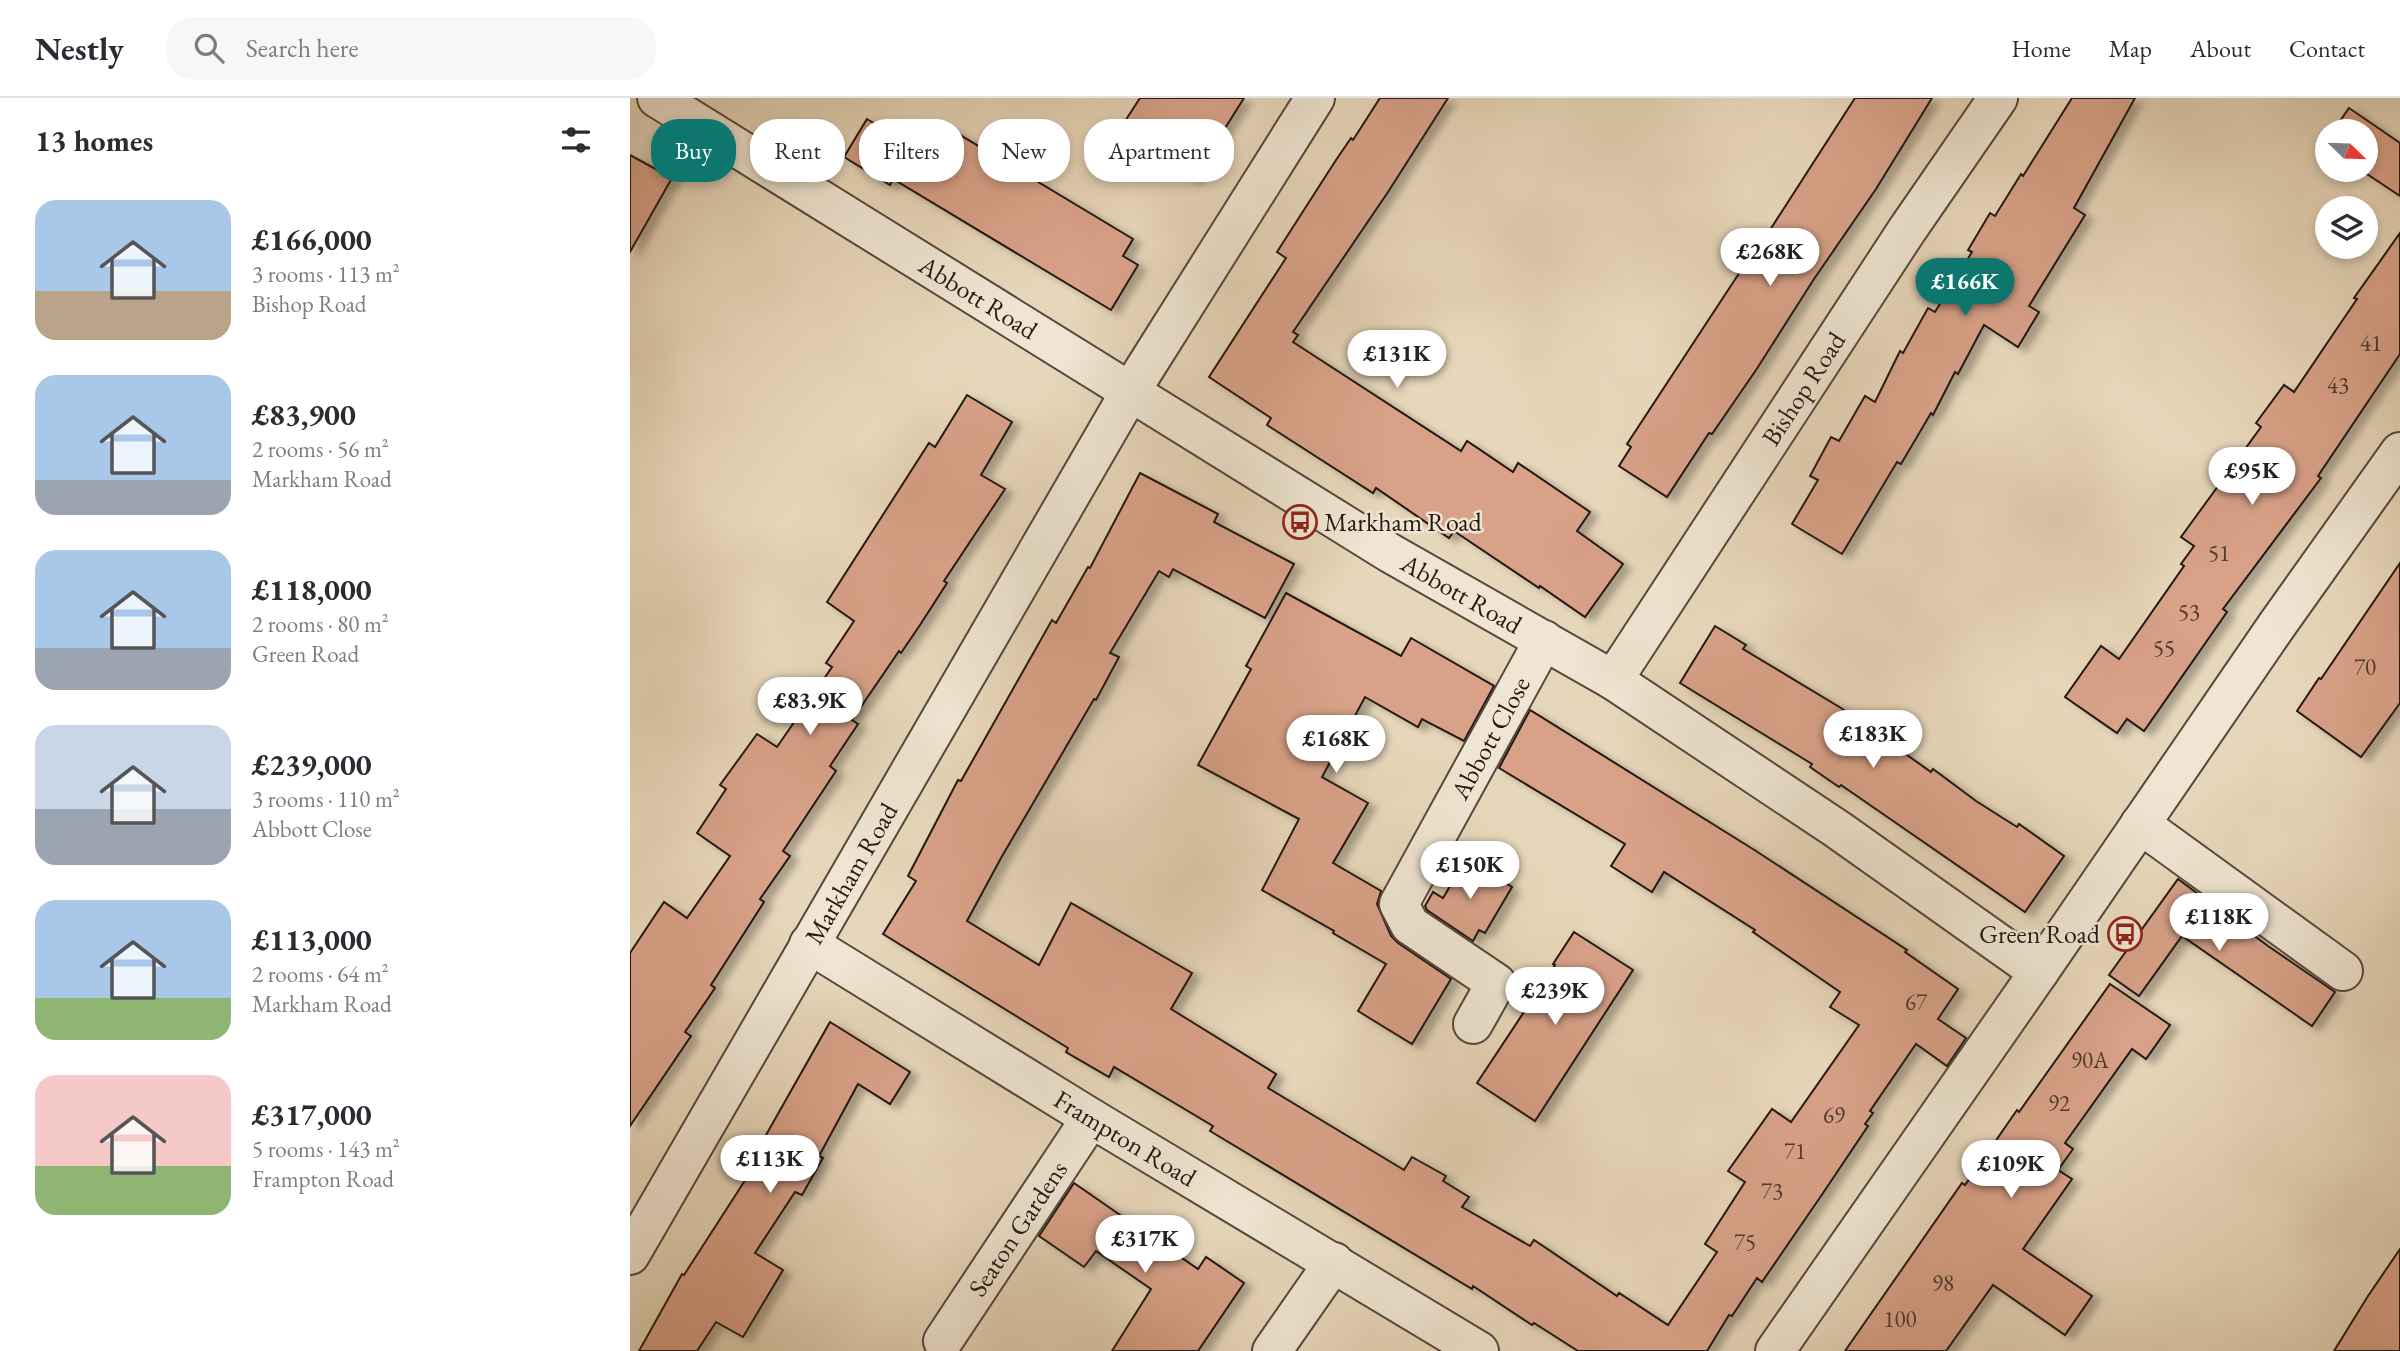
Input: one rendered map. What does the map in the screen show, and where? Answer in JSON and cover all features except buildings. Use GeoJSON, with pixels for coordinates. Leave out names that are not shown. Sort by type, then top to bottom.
{"type":"FeatureCollection","features":[{"type":"Feature","properties":{"kind":"street","name":"Abbott Road"},"geometry":{"type":"LineString","coordinates":[[657,98],[1390,553],[1613,680],[1837,830],[2039,972]]}},
{"type":"Feature","properties":{"kind":"street","name":"Markham Road"},"geometry":{"type":"LineString","coordinates":[[630,1255],[1130,392],[1315,98]]}},
{"type":"Feature","properties":{"kind":"street","name":"Bishop Road"},"geometry":{"type":"LineString","coordinates":[[1613,680],[1892,253],[1998,98]]}},
{"type":"Feature","properties":{"kind":"street"},"geometry":{"type":"LineString","coordinates":[[1775,1351],[2277,625],[2400,452]]}},
{"type":"Feature","properties":{"kind":"street","name":"Abbott Close"},"geometry":{"type":"LineString","coordinates":[[1473,1024],[1496,983],[1410,925],[1399,904],[1544,640]]}},
{"type":"Feature","properties":{"kind":"street"},"geometry":{"type":"LineString","coordinates":[[2140,824],[2343,971]]}},
{"type":"Feature","properties":{"kind":"street","name":"Frampton Road"},"geometry":{"type":"LineString","coordinates":[[809,944],[1091,1118],[1479,1351]]}},
{"type":"Feature","properties":{"kind":"street","name":"Seaton Gardens"},"geometry":{"type":"LineString","coordinates":[[943,1341],[1091,1118]]}},
{"type":"Feature","properties":{"kind":"street"},"geometry":{"type":"LineString","coordinates":[[1272,1351],[1334,1262]]}},
{"type":"Feature","properties":{"kind":"place","name":"Markham Road"},"geometry":{"type":"Point","coordinates":[1300,522]}},
{"type":"Feature","properties":{"kind":"place","name":"Green Road"},"geometry":{"type":"Point","coordinates":[2125,934]}}]}
